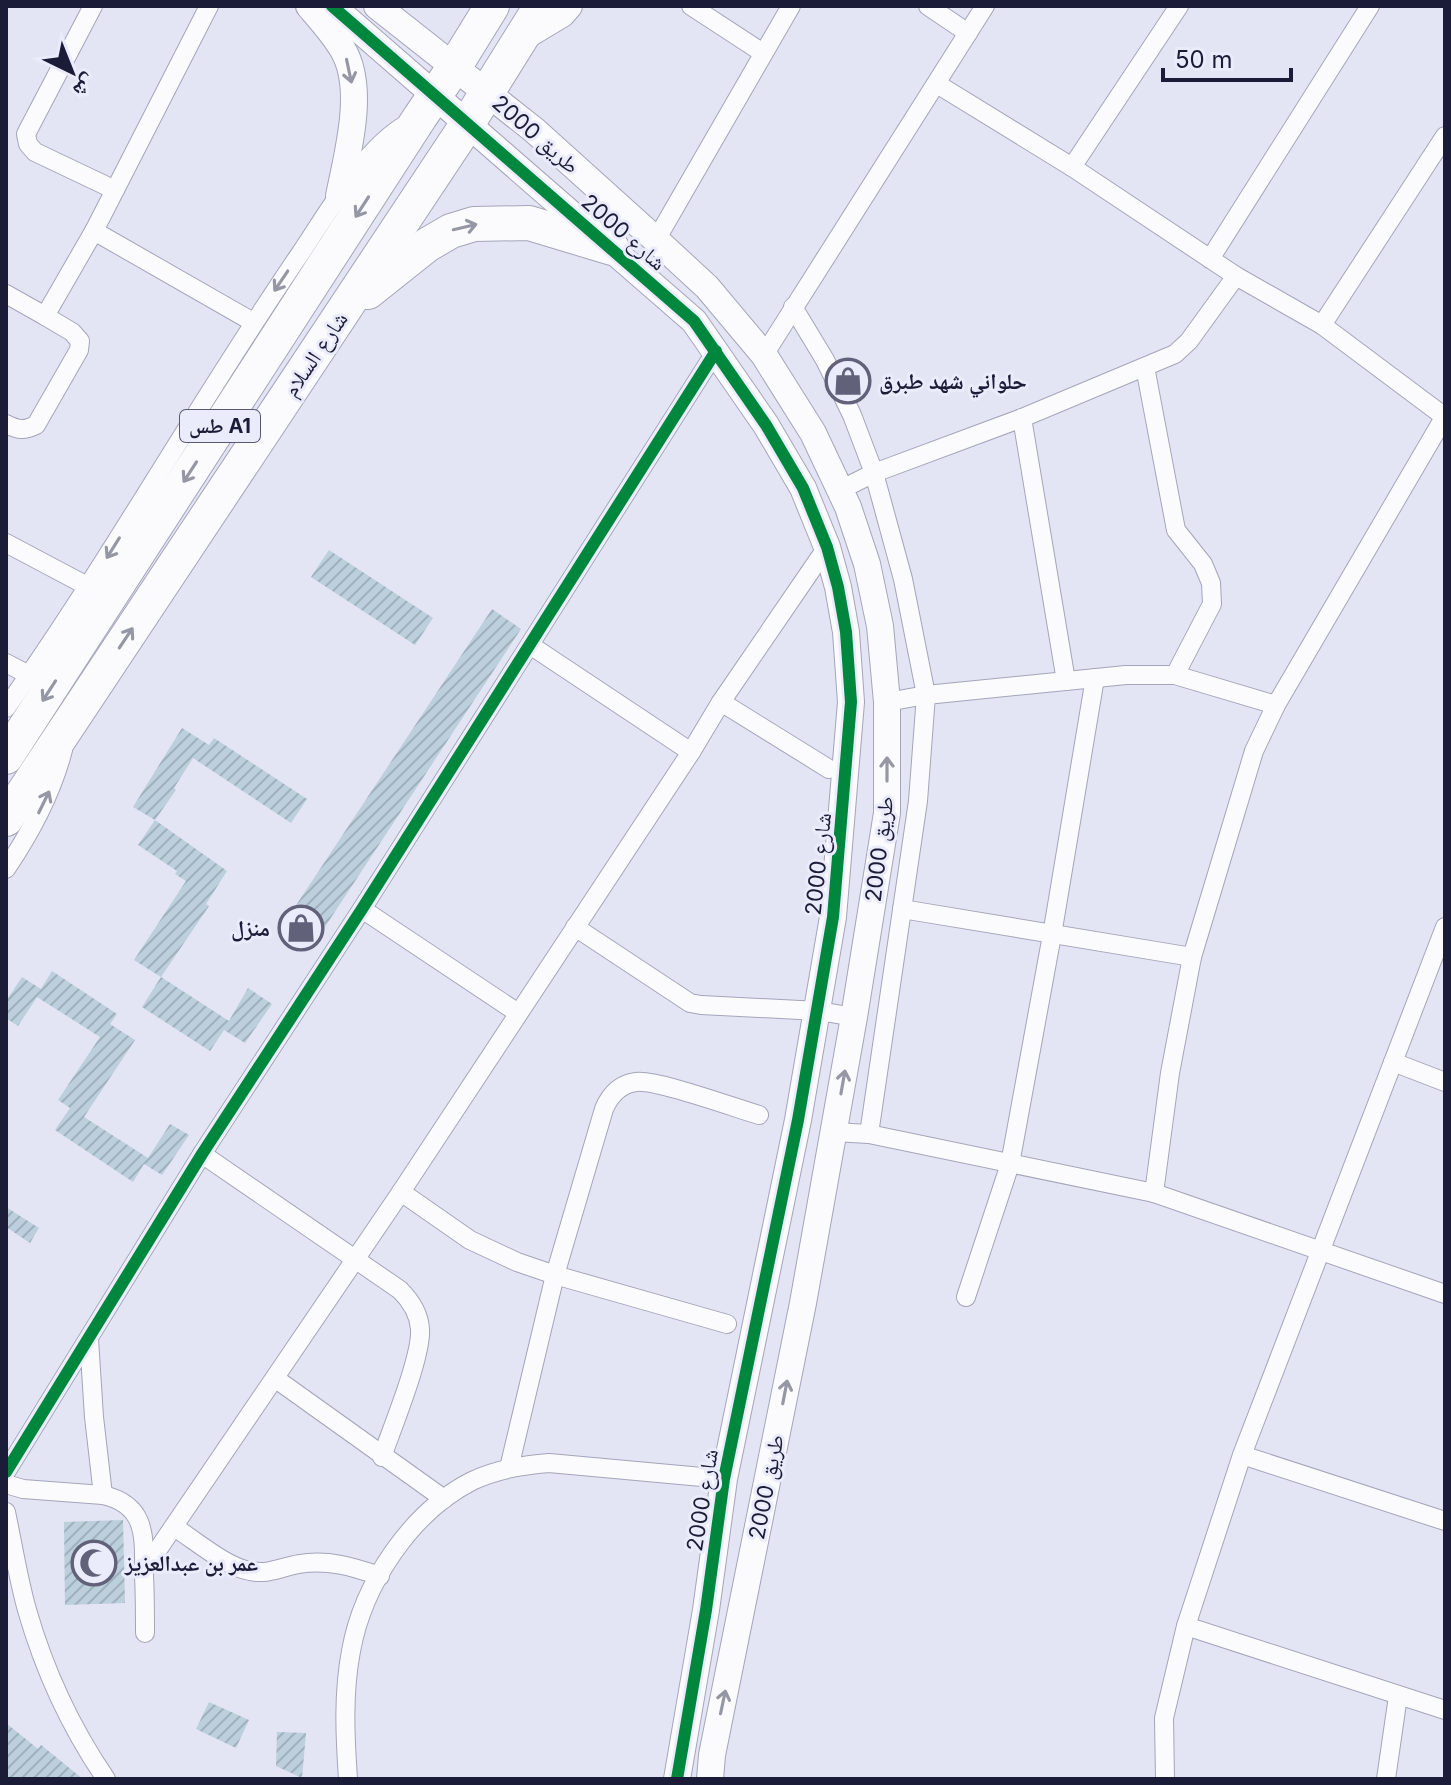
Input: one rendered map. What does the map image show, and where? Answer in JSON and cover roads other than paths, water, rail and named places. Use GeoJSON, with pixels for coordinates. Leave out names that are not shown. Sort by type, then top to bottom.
{"type":"FeatureCollection","features":[{"type":"Feature","properties":{"kind":"highway","name":"شارع السلام"},"geometry":{"type":"LineString","coordinates":[[6,757],[492,6]]}},
{"type":"Feature","properties":{"kind":"highway","name":"شارع السلام"},"geometry":{"type":"LineString","coordinates":[[6,819],[468,123],[541,6]]}},
{"type":"Feature","properties":{"kind":"highway"},"geometry":{"type":"LineString","coordinates":[[336,323],[372,288],[427,245],[451,231],[487,223],[529,223],[612,248]]}},
{"type":"Feature","properties":{"kind":"street"},"geometry":{"type":"LineString","coordinates":[[93,6],[26,134],[28,144],[35,152],[115,190]]}},
{"type":"Feature","properties":{"kind":"street"},"geometry":{"type":"LineString","coordinates":[[45,316],[94,231],[209,6]]}},
{"type":"Feature","properties":{"kind":"street"},"geometry":{"type":"LineString","coordinates":[[309,6],[344,51],[350,70],[352,130],[339,196]]}},
{"type":"Feature","properties":{"kind":"street","name":"شارع 2000"},"geometry":{"type":"LineString","coordinates":[[332,6],[428,106],[468,123],[694,321],[766,425],[803,488],[827,547],[846,632],[851,702],[833,917],[819,1011],[724,1479],[706,1610],[677,1779]]}},
{"type":"Feature","properties":{"kind":"street","name":"طريق 2000"},"geometry":{"type":"LineString","coordinates":[[377,6],[534,130],[656,240],[707,287],[764,355],[813,433],[840,490],[867,564],[880,626],[887,702],[887,813],[800,1319],[712,1755],[710,1779]]}},
{"type":"Feature","properties":{"kind":"street"},"geometry":{"type":"LineString","coordinates":[[519,40],[562,14],[569,6]]}},
{"type":"Feature","properties":{"kind":"street"},"geometry":{"type":"LineString","coordinates":[[691,6],[763,53]]}},
{"type":"Feature","properties":{"kind":"street"},"geometry":{"type":"LineString","coordinates":[[656,240],[791,6]]}},
{"type":"Feature","properties":{"kind":"street"},"geometry":{"type":"LineString","coordinates":[[928,6],[968,33]]}},
{"type":"Feature","properties":{"kind":"street"},"geometry":{"type":"LineString","coordinates":[[764,355],[985,6]]}},
{"type":"Feature","properties":{"kind":"street"},"geometry":{"type":"LineString","coordinates":[[1072,167],[1179,6]]}},
{"type":"Feature","properties":{"kind":"street"},"geometry":{"type":"LineString","coordinates":[[1210,259],[1370,6]]}},
{"type":"Feature","properties":{"kind":"street"},"geometry":{"type":"LineString","coordinates":[[937,84],[1072,167],[1236,276],[1322,325],[1445,416],[1276,705],[1254,751],[1192,957],[1170,1073],[1154,1193]]}},
{"type":"Feature","properties":{"kind":"street"},"geometry":{"type":"LineString","coordinates":[[6,708],[89,587],[253,322],[339,196],[381,142],[428,106]]}},
{"type":"Feature","properties":{"kind":"street"},"geometry":{"type":"LineString","coordinates":[[1322,325],[1445,136]]}},
{"type":"Feature","properties":{"kind":"street"},"geometry":{"type":"LineString","coordinates":[[94,231],[253,322]]}},
{"type":"Feature","properties":{"kind":"street"},"geometry":{"type":"LineString","coordinates":[[840,490],[874,473],[1022,418],[1175,354],[1189,341],[1236,276]]}},
{"type":"Feature","properties":{"kind":"street"},"geometry":{"type":"LineString","coordinates":[[6,294],[72,332],[80,341],[79,350],[36,425],[27,430],[17,430],[6,424]]}},
{"type":"Feature","properties":{"kind":"street"},"geometry":{"type":"LineString","coordinates":[[793,307],[825,360],[852,415],[874,473],[903,579],[926,695],[918,801],[869,1134]]}},
{"type":"Feature","properties":{"kind":"street"},"geometry":{"type":"LineString","coordinates":[[6,1472],[202,1154],[362,909],[716,351]]}},
{"type":"Feature","properties":{"kind":"street"},"geometry":{"type":"LineString","coordinates":[[1145,367],[1176,530],[1203,564],[1211,583],[1212,604],[1175,675]]}},
{"type":"Feature","properties":{"kind":"street"},"geometry":{"type":"LineString","coordinates":[[1022,418],[1066,681]]}},
{"type":"Feature","properties":{"kind":"street"},"geometry":{"type":"LineString","coordinates":[[6,543],[89,587]]}},
{"type":"Feature","properties":{"kind":"street"},"geometry":{"type":"LineString","coordinates":[[144,1570],[401,1192],[721,702],[827,547]]}},
{"type":"Feature","properties":{"kind":"street"},"geometry":{"type":"LineString","coordinates":[[530,645],[691,752]]}},
{"type":"Feature","properties":{"kind":"street"},"geometry":{"type":"LineString","coordinates":[[6,663],[29,675]]}},
{"type":"Feature","properties":{"kind":"street"},"geometry":{"type":"LineString","coordinates":[[887,702],[926,695],[1126,675],[1175,675],[1276,705]]}},
{"type":"Feature","properties":{"kind":"street"},"geometry":{"type":"LineString","coordinates":[[966,1297],[1010,1164],[1095,678]]}},
{"type":"Feature","properties":{"kind":"street"},"geometry":{"type":"LineString","coordinates":[[721,702],[829,769]]}},
{"type":"Feature","properties":{"kind":"street"},"geometry":{"type":"LineString","coordinates":[[6,869],[28,836],[56,777],[72,719]]}},
{"type":"Feature","properties":{"kind":"street"},"geometry":{"type":"LineString","coordinates":[[362,909],[518,1013]]}},
{"type":"Feature","properties":{"kind":"street"},"geometry":{"type":"LineString","coordinates":[[902,909],[1192,957]]}},
{"type":"Feature","properties":{"kind":"street"},"geometry":{"type":"LineString","coordinates":[[575,927],[690,1003],[819,1011],[854,1017]]}},
{"type":"Feature","properties":{"kind":"street"},"geometry":{"type":"LineString","coordinates":[[1165,1779],[1164,1718],[1186,1626],[1242,1455],[1393,1062],[1441,950],[1445,927]]}},
{"type":"Feature","properties":{"kind":"street"},"geometry":{"type":"LineString","coordinates":[[1393,1062],[1445,1082]]}},
{"type":"Feature","properties":{"kind":"street"},"geometry":{"type":"LineString","coordinates":[[509,1468],[555,1275],[604,1109],[617,1090],[632,1083],[648,1082],[759,1115]]}},
{"type":"Feature","properties":{"kind":"street"},"geometry":{"type":"LineString","coordinates":[[834,1132],[869,1134],[1154,1193],[1445,1294]]}},
{"type":"Feature","properties":{"kind":"street"},"geometry":{"type":"LineString","coordinates":[[202,1154],[355,1259],[408,1298],[414,1307],[420,1328],[418,1350],[382,1457]]}},
{"type":"Feature","properties":{"kind":"street"},"geometry":{"type":"LineString","coordinates":[[401,1192],[470,1240],[555,1275],[727,1324]]}},
{"type":"Feature","properties":{"kind":"street"},"geometry":{"type":"LineString","coordinates":[[89,1338],[103,1495]]}},
{"type":"Feature","properties":{"kind":"street"},"geometry":{"type":"LineString","coordinates":[[276,1379],[444,1499]]}},
{"type":"Feature","properties":{"kind":"street"},"geometry":{"type":"LineString","coordinates":[[1242,1455],[1445,1521]]}},
{"type":"Feature","properties":{"kind":"street"},"geometry":{"type":"LineString","coordinates":[[348,1779],[345,1725],[351,1649],[367,1601],[380,1576],[416,1525],[444,1499],[474,1480],[509,1468],[549,1463],[724,1479]]}},
{"type":"Feature","properties":{"kind":"street"},"geometry":{"type":"LineString","coordinates":[[6,1484],[23,1489],[103,1495],[122,1502],[139,1521],[144,1538],[145,1633]]}},
{"type":"Feature","properties":{"kind":"street"},"geometry":{"type":"LineString","coordinates":[[6,1512],[27,1609],[52,1683],[93,1761],[106,1779]]}},
{"type":"Feature","properties":{"kind":"street"},"geometry":{"type":"LineString","coordinates":[[174,1527],[231,1564],[252,1572],[326,1562],[380,1576]]}},
{"type":"Feature","properties":{"kind":"street"},"geometry":{"type":"LineString","coordinates":[[706,1610],[741,1614]]}},
{"type":"Feature","properties":{"kind":"street"},"geometry":{"type":"LineString","coordinates":[[1186,1626],[1445,1710]]}},
{"type":"Feature","properties":{"kind":"street"},"geometry":{"type":"LineString","coordinates":[[1386,1779],[1398,1696]]}},
{"type":"Feature","properties":{"kind":"place","name":"حلواني شهد طبرق"},"geometry":{"type":"Point","coordinates":[848,381]}},
{"type":"Feature","properties":{"kind":"place","name":"منزل"},"geometry":{"type":"Point","coordinates":[301,928]}},
{"type":"Feature","properties":{"kind":"place","name":"عمر بن عبدالعزيز"},"geometry":{"type":"Point","coordinates":[94,1563]}}]}
